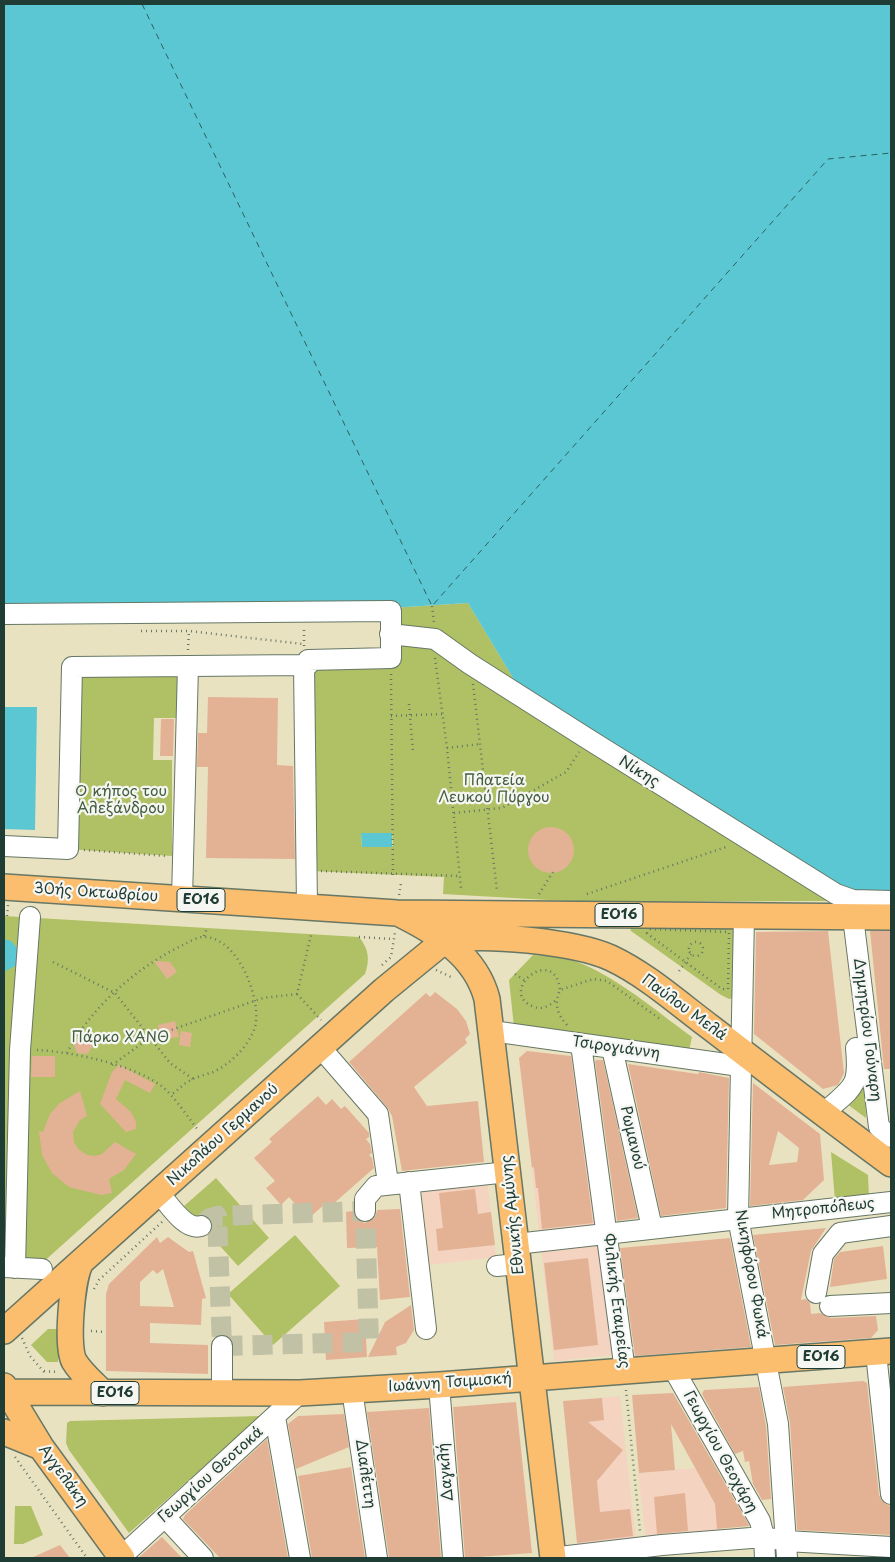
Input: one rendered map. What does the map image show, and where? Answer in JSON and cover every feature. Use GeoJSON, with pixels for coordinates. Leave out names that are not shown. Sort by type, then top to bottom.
{"type":"FeatureCollection","features":[{"type":"Feature","properties":{"kind":"main road","name":"30ής Οκτωβρίου"},"geometry":{"type":"LineString","coordinates":[[4,887],[397,913]]}},
{"type":"Feature","properties":{"kind":"main road","name":"ΕΟ16"},"geometry":{"type":"LineString","coordinates":[[397,913],[496,903],[744,916],[891,917]]}},
{"type":"Feature","properties":{"kind":"main road","name":"Νικολάου Γερμανού"},"geometry":{"type":"LineString","coordinates":[[12,1333],[80,1264],[167,1201],[320,1047],[443,941],[470,924],[496,903]]}},
{"type":"Feature","properties":{"kind":"main road","name":"Εθνικής Αμύνης"},"geometry":{"type":"LineString","coordinates":[[397,913],[443,941],[468,961],[480,976],[487,999],[508,1172],[511,1258],[531,1377],[553,1558]]}},
{"type":"Feature","properties":{"kind":"main road","name":"Παύλου Μελά"},"geometry":{"type":"LineString","coordinates":[[443,941],[471,938],[540,942],[574,947],[601,954],[648,981],[740,1058],[824,1113],[891,1164]]}},
{"type":"Feature","properties":{"kind":"main road"},"geometry":{"type":"LineString","coordinates":[[80,1264],[76,1272],[72,1298],[71,1353],[80,1368],[103,1393]]}},
{"type":"Feature","properties":{"kind":"main road","name":"Ιωάννη Τσιμισκή"},"geometry":{"type":"LineString","coordinates":[[5,1390],[103,1393],[300,1393],[439,1385],[883,1352]]}},
{"type":"Feature","properties":{"kind":"main road","name":"Αγγελάκη"},"geometry":{"type":"LineString","coordinates":[[5,1390],[41,1447],[121,1558]]}},
{"type":"Feature","properties":{"kind":"main road"},"geometry":{"type":"LineString","coordinates":[[7,1441],[41,1447]]}},
{"type":"Feature","properties":{"kind":"street"},"geometry":{"type":"LineString","coordinates":[[4,614],[189,622],[304,612],[391,611],[391,658],[308,660],[308,665],[72,667],[68,849],[4,846]]}},
{"type":"Feature","properties":{"kind":"street","name":"Νίκης"},"geometry":{"type":"LineString","coordinates":[[390,634],[435,639],[470,664],[747,840],[836,894],[853,900],[891,901]]}},
{"type":"Feature","properties":{"kind":"street"},"geometry":{"type":"LineString","coordinates":[[304,665],[307,907]]}},
{"type":"Feature","properties":{"kind":"street"},"geometry":{"type":"LineString","coordinates":[[182,899],[188,666]]}},
{"type":"Feature","properties":{"kind":"street","name":"Νικηφόρου Φωκά"},"geometry":{"type":"LineString","coordinates":[[744,916],[738,1218],[778,1424],[787,1550]]}},
{"type":"Feature","properties":{"kind":"street"},"geometry":{"type":"LineString","coordinates":[[30,917],[12,1050],[9,1268],[42,1269]]}},
{"type":"Feature","properties":{"kind":"street","name":"Δημητρίου Γούναρη"},"geometry":{"type":"LineString","coordinates":[[824,1113],[854,1084],[858,1073],[846,917]]}},
{"type":"Feature","properties":{"kind":"street","name":"Δημητρίου Γούναρη"},"geometry":{"type":"LineString","coordinates":[[846,917],[879,1127],[891,1137]]}},
{"type":"Feature","properties":{"kind":"street","name":"Τσιρογιάννη"},"geometry":{"type":"LineString","coordinates":[[492,1031],[576,1037],[612,1048],[740,1058]]}},
{"type":"Feature","properties":{"kind":"street","name":"Φιλικής Εταιρείας"},"geometry":{"type":"LineString","coordinates":[[576,1037],[607,1232],[625,1371]]}},
{"type":"Feature","properties":{"kind":"street"},"geometry":{"type":"LineString","coordinates":[[320,1047],[378,1114],[388,1183]]}},
{"type":"Feature","properties":{"kind":"street","name":"Ρωμανού"},"geometry":{"type":"LineString","coordinates":[[612,1048],[652,1228]]}},
{"type":"Feature","properties":{"kind":"street"},"geometry":{"type":"LineString","coordinates":[[364,1211],[364,1199],[376,1186],[388,1183],[508,1172]]}},
{"type":"Feature","properties":{"kind":"street"},"geometry":{"type":"LineString","coordinates":[[409,1182],[426,1329]]}},
{"type":"Feature","properties":{"kind":"street"},"geometry":{"type":"LineString","coordinates":[[167,1201],[188,1224],[195,1227],[201,1226]]}},
{"type":"Feature","properties":{"kind":"street","name":"Μητροπόλεως"},"geometry":{"type":"LineString","coordinates":[[511,1258],[607,1232],[891,1202]]}},
{"type":"Feature","properties":{"kind":"street"},"geometry":{"type":"LineString","coordinates":[[891,1226],[840,1233],[823,1254],[823,1299],[891,1303]]}},
{"type":"Feature","properties":{"kind":"street"},"geometry":{"type":"LineString","coordinates":[[222,1346],[222,1394]]}},
{"type":"Feature","properties":{"kind":"street"},"geometry":{"type":"LineString","coordinates":[[883,1352],[891,1494]]}},
{"type":"Feature","properties":{"kind":"street","name":"Γεωργίου Θεοχάρη"},"geometry":{"type":"LineString","coordinates":[[673,1368],[760,1521],[764,1537],[765,1558]]}},
{"type":"Feature","properties":{"kind":"street","name":"Δαγκλή"},"geometry":{"type":"LineString","coordinates":[[439,1385],[453,1558]]}},
{"type":"Feature","properties":{"kind":"street","name":"Διαλέττη"},"geometry":{"type":"LineString","coordinates":[[352,1390],[377,1558]]}},
{"type":"Feature","properties":{"kind":"street","name":"Γεωργίου Θεοτοκά"},"geometry":{"type":"LineString","coordinates":[[121,1558],[300,1393]]}},
{"type":"Feature","properties":{"kind":"street"},"geometry":{"type":"LineString","coordinates":[[275,1416],[300,1558]]}},
{"type":"Feature","properties":{"kind":"street"},"geometry":{"type":"LineString","coordinates":[[165,1518],[202,1558]]}},
{"type":"Feature","properties":{"kind":"street"},"geometry":{"type":"LineString","coordinates":[[553,1558],[643,1553],[764,1537],[787,1550],[891,1547]]}},
{"type":"Feature","properties":{"kind":"path"},"geometry":{"type":"LineString","coordinates":[[304,612],[304,665]]}},
{"type":"Feature","properties":{"kind":"path"},"geometry":{"type":"LineString","coordinates":[[188,666],[189,622]]}},
{"type":"Feature","properties":{"kind":"path"},"geometry":{"type":"LineString","coordinates":[[140,631],[189,622],[304,644],[313,644]]}},
{"type":"Feature","properties":{"kind":"path"},"geometry":{"type":"LineString","coordinates":[[441,656],[434,652],[447,748],[461,888]]}},
{"type":"Feature","properties":{"kind":"path"},"geometry":{"type":"LineString","coordinates":[[391,658],[393,875]]}},
{"type":"Feature","properties":{"kind":"path"},"geometry":{"type":"LineString","coordinates":[[470,664],[488,810],[496,903]]}},
{"type":"Feature","properties":{"kind":"path"},"geometry":{"type":"LineString","coordinates":[[409,704],[412,715],[413,752]]}},
{"type":"Feature","properties":{"kind":"path"},"geometry":{"type":"LineString","coordinates":[[391,716],[442,714]]}},
{"type":"Feature","properties":{"kind":"path"},"geometry":{"type":"LineString","coordinates":[[454,813],[502,808],[566,772],[588,739]]}},
{"type":"Feature","properties":{"kind":"path"},"geometry":{"type":"LineString","coordinates":[[447,748],[480,744]]}},
{"type":"Feature","properties":{"kind":"path"},"geometry":{"type":"LineString","coordinates":[[582,896],[747,840]]}},
{"type":"Feature","properties":{"kind":"path"},"geometry":{"type":"LineString","coordinates":[[68,849],[183,857]]}},
{"type":"Feature","properties":{"kind":"path"},"geometry":{"type":"LineString","coordinates":[[307,871],[460,876]]}},
{"type":"Feature","properties":{"kind":"path"},"geometry":{"type":"LineString","coordinates":[[539,894],[553,872]]}},
{"type":"Feature","properties":{"kind":"path"},"geometry":{"type":"LineString","coordinates":[[67,1053],[90,1020],[115,993],[163,956],[204,936],[207,928]]}},
{"type":"Feature","properties":{"kind":"path"},"geometry":{"type":"LineString","coordinates":[[648,930],[725,931],[730,933],[728,989],[724,990],[686,962],[649,935],[648,930]]}},
{"type":"Feature","properties":{"kind":"path"},"geometry":{"type":"LineString","coordinates":[[297,994],[311,934]]}},
{"type":"Feature","properties":{"kind":"path"},"geometry":{"type":"LineString","coordinates":[[171,1096],[193,1079],[222,1068],[244,1047],[255,1028],[254,1001],[248,979],[236,956],[220,942],[204,936]]}},
{"type":"Feature","properties":{"kind":"path"},"geometry":{"type":"LineString","coordinates":[[359,938],[394,938],[390,957],[375,972]]}},
{"type":"Feature","properties":{"kind":"path"},"geometry":{"type":"LineString","coordinates":[[679,972],[691,954],[690,945],[695,942],[701,944],[703,950],[701,954],[695,956],[691,954]]}},
{"type":"Feature","properties":{"kind":"path"},"geometry":{"type":"LineString","coordinates":[[53,962],[115,993],[170,1063],[193,1079]]}},
{"type":"Feature","properties":{"kind":"path"},"geometry":{"type":"LineString","coordinates":[[428,966],[451,977]]}},
{"type":"Feature","properties":{"kind":"path"},"geometry":{"type":"LineString","coordinates":[[556,1001],[545,1008],[532,1007],[523,998],[524,980],[534,972],[546,971],[556,978],[560,990],[556,1001],[560,1017],[576,1037]]}},
{"type":"Feature","properties":{"kind":"path"},"geometry":{"type":"LineString","coordinates":[[515,974],[524,980]]}},
{"type":"Feature","properties":{"kind":"path"},"geometry":{"type":"LineString","coordinates":[[560,990],[593,979],[607,981],[660,1019]]}},
{"type":"Feature","properties":{"kind":"path"},"geometry":{"type":"LineString","coordinates":[[112,1065],[151,1037],[254,1001],[278,995],[297,994]]}},
{"type":"Feature","properties":{"kind":"path"},"geometry":{"type":"LineString","coordinates":[[297,994],[321,1020]]}},
{"type":"Feature","properties":{"kind":"path"},"geometry":{"type":"LineString","coordinates":[[12,1050],[67,1053],[145,1075],[171,1096],[198,1130]]}},
{"type":"Feature","properties":{"kind":"path"},"geometry":{"type":"LineString","coordinates":[[92,1295],[99,1280],[167,1201]]}},
{"type":"Feature","properties":{"kind":"path"},"geometry":{"type":"LineString","coordinates":[[90,1340],[91,1325]]}},
{"type":"Feature","properties":{"kind":"path"},"geometry":{"type":"LineString","coordinates":[[90,1332],[106,1332]]}},
{"type":"Feature","properties":{"kind":"path"},"geometry":{"type":"LineString","coordinates":[[12,1333],[44,1371],[44,1376]]}},
{"type":"Feature","properties":{"kind":"path","name":"Φιλικής Εταιρείας"},"geometry":{"type":"LineString","coordinates":[[625,1371],[643,1553]]}},
{"type":"Feature","properties":{"kind":"path"},"geometry":{"type":"LineString","coordinates":[[7,1441],[87,1558]]}},
{"type":"Feature","properties":{"kind":"shaded area"},"geometry":{"type":"Polygon","coordinates":[[[527,1051],[577,1057],[614,1355],[554,1361],[519,1058],[527,1051]]]}},
{"type":"Feature","properties":{"kind":"shaded area"},"geometry":{"type":"Polygon","coordinates":[[[487,1179],[496,1257],[430,1265],[421,1187],[487,1179]]]}},
{"type":"Feature","properties":{"kind":"shaded area"},"geometry":{"type":"Polygon","coordinates":[[[620,1396],[636,1542],[578,1550],[563,1401],[620,1396]]]}},
{"type":"Feature","properties":{"kind":"shaded area"},"geometry":{"type":"Polygon","coordinates":[[[695,1468],[715,1504],[718,1532],[646,1539],[638,1473],[695,1468]]]}},
{"type":"Feature","properties":{"kind":"green space","name":"Πλατεία Λευκού Πύργου"},"geometry":{"type":"Polygon","coordinates":[[[468,603],[516,683],[830,891],[827,901],[583,902],[443,894],[444,877],[311,871],[308,660],[390,658],[391,608],[468,603]],[[361,833],[362,847],[393,846],[392,833],[361,833]]]}},
{"type":"Feature","properties":{"kind":"green space","name":"Ο κήπος του Αλεξάνδρου"},"geometry":{"type":"Polygon","coordinates":[[[184,666],[184,718],[154,718],[153,760],[172,760],[172,856],[68,849],[72,667],[184,666]]]}},
{"type":"Feature","properties":{"kind":"green space","name":"Πάρκο ΧΑΝΘ"},"geometry":{"type":"Polygon","coordinates":[[[4,916],[359,937],[367,950],[368,964],[365,974],[41,1264],[4,1263],[4,916]]]}},
{"type":"Feature","properties":{"kind":"green space"},"geometry":{"type":"Polygon","coordinates":[[[630,927],[732,928],[735,932],[733,998],[729,999],[721,995],[631,931],[630,927]]]}},
{"type":"Feature","properties":{"kind":"green space"},"geometry":{"type":"Polygon","coordinates":[[[533,955],[557,956],[575,961],[610,978],[645,1001],[692,1037],[689,1051],[514,1027],[509,980],[533,955]]]}},
{"type":"Feature","properties":{"kind":"green space"},"geometry":{"type":"Polygon","coordinates":[[[865,1084],[866,1118],[847,1104],[865,1084]]]}},
{"type":"Feature","properties":{"kind":"green space"},"geometry":{"type":"Polygon","coordinates":[[[831,1152],[868,1175],[869,1198],[835,1201],[831,1152]]]}},
{"type":"Feature","properties":{"kind":"green space"},"geometry":{"type":"Polygon","coordinates":[[[216,1178],[269,1238],[238,1266],[184,1206],[216,1178]]]}},
{"type":"Feature","properties":{"kind":"green space"},"geometry":{"type":"Polygon","coordinates":[[[295,1235],[340,1286],[273,1345],[228,1294],[295,1235]]]}},
{"type":"Feature","properties":{"kind":"green space"},"geometry":{"type":"Polygon","coordinates":[[[48,1329],[59,1329],[58,1362],[47,1362],[31,1345],[48,1329]]]}},
{"type":"Feature","properties":{"kind":"green space"},"geometry":{"type":"Polygon","coordinates":[[[261,1416],[129,1533],[69,1450],[66,1443],[67,1423],[70,1421],[261,1416]]]}},
{"type":"Feature","properties":{"kind":"green space"},"geometry":{"type":"Polygon","coordinates":[[[15,1506],[31,1506],[43,1535],[23,1544],[14,1544],[15,1506]]]}},
{"type":"Feature","properties":{"kind":"water"},"geometry":{"type":"Polygon","coordinates":[[[4,4],[891,4],[891,896],[848,893],[516,683],[468,603],[391,608],[4,611],[4,4]]]}},
{"type":"Feature","properties":{"kind":"water"},"geometry":{"type":"Polygon","coordinates":[[[4,707],[37,707],[35,830],[4,829],[4,707]]]}},
{"type":"Feature","properties":{"kind":"water"},"geometry":{"type":"Polygon","coordinates":[[[361,833],[392,833],[392,847],[362,847],[361,833]]]}},
{"type":"Feature","properties":{"kind":"water"},"geometry":{"type":"Polygon","coordinates":[[[4,939],[11,941],[18,949],[17,965],[4,972],[4,939]]]}},
{"type":"Feature","properties":{"kind":"building"},"geometry":{"type":"Polygon","coordinates":[[[208,697],[278,698],[277,765],[293,766],[295,859],[206,858],[208,767],[197,767],[198,733],[207,733],[208,697]]]}},
{"type":"Feature","properties":{"kind":"building"},"geometry":{"type":"Polygon","coordinates":[[[161,719],[174,719],[173,756],[160,756],[161,719]]]}},
{"type":"Feature","properties":{"kind":"building"},"geometry":{"type":"Polygon","coordinates":[[[551,827],[564,831],[570,837],[574,850],[570,863],[564,869],[551,873],[538,869],[532,863],[528,850],[532,837],[538,831],[551,827]]]}},
{"type":"Feature","properties":{"kind":"building"},"geometry":{"type":"Polygon","coordinates":[[[828,931],[844,1073],[838,1085],[823,1089],[754,1034],[756,932],[828,931]]]}},
{"type":"Feature","properties":{"kind":"building"},"geometry":{"type":"Polygon","coordinates":[[[870,931],[891,931],[891,1069],[884,1069],[870,931]]]}},
{"type":"Feature","properties":{"kind":"building"},"geometry":{"type":"Polygon","coordinates":[[[154,961],[170,962],[177,972],[167,979],[154,961]]]}},
{"type":"Feature","properties":{"kind":"building"},"geometry":{"type":"Polygon","coordinates":[[[435,992],[457,1009],[466,1021],[470,1034],[465,1039],[467,1043],[414,1087],[427,1106],[478,1101],[484,1162],[402,1171],[392,1116],[387,1107],[349,1062],[426,993],[430,997],[435,992]]]}},
{"type":"Feature","properties":{"kind":"building"},"geometry":{"type":"Polygon","coordinates":[[[175,1021],[179,1037],[160,1039],[158,1025],[175,1021]]]}},
{"type":"Feature","properties":{"kind":"building"},"geometry":{"type":"Polygon","coordinates":[[[181,1031],[192,1033],[190,1047],[179,1045],[181,1031]]]}},
{"type":"Feature","properties":{"kind":"building"},"geometry":{"type":"Polygon","coordinates":[[[88,1034],[94,1043],[88,1054],[77,1053],[74,1045],[80,1035],[88,1034]]]}},
{"type":"Feature","properties":{"kind":"building"},"geometry":{"type":"Polygon","coordinates":[[[527,1051],[571,1056],[593,1223],[542,1229],[538,1188],[536,1188],[534,1167],[532,1168],[519,1058],[527,1051]]]}},
{"type":"Feature","properties":{"kind":"building"},"geometry":{"type":"Polygon","coordinates":[[[32,1056],[55,1056],[55,1077],[31,1077],[32,1056]]]}},
{"type":"Feature","properties":{"kind":"building"},"geometry":{"type":"Polygon","coordinates":[[[603,1060],[638,1218],[617,1221],[595,1061],[603,1060]]]}},
{"type":"Feature","properties":{"kind":"building"},"geometry":{"type":"Polygon","coordinates":[[[628,1064],[698,1074],[699,1072],[729,1078],[726,1208],[661,1216],[628,1064]]]}},
{"type":"Feature","properties":{"kind":"building"},"geometry":{"type":"Polygon","coordinates":[[[119,1065],[155,1084],[150,1093],[125,1080],[116,1099],[131,1112],[136,1122],[136,1129],[126,1132],[100,1104],[112,1072],[119,1065]]]}},
{"type":"Feature","properties":{"kind":"building"},"geometry":{"type":"Polygon","coordinates":[[[753,1083],[820,1134],[824,1180],[803,1200],[750,1206],[753,1083]],[[778,1131],[769,1165],[797,1162],[799,1148],[778,1131]]]}},
{"type":"Feature","properties":{"kind":"building"},"geometry":{"type":"Polygon","coordinates":[[[80,1091],[87,1116],[80,1120],[73,1132],[74,1142],[78,1149],[87,1155],[95,1156],[102,1154],[115,1142],[136,1154],[124,1170],[109,1179],[112,1193],[101,1195],[69,1187],[52,1173],[42,1155],[39,1131],[43,1132],[50,1114],[60,1103],[80,1091]]]}},
{"type":"Feature","properties":{"kind":"building"},"geometry":{"type":"Polygon","coordinates":[[[318,1096],[326,1105],[332,1099],[341,1109],[345,1106],[369,1133],[369,1137],[366,1139],[370,1144],[372,1153],[369,1155],[372,1158],[374,1168],[332,1205],[326,1203],[308,1219],[289,1197],[281,1205],[266,1188],[275,1181],[254,1158],[272,1142],[269,1139],[318,1096]]]}},
{"type":"Feature","properties":{"kind":"building"},"geometry":{"type":"Polygon","coordinates":[[[475,1189],[478,1214],[491,1212],[495,1245],[438,1251],[436,1229],[443,1228],[439,1193],[475,1189]]]}},
{"type":"Feature","properties":{"kind":"building"},"geometry":{"type":"Polygon","coordinates":[[[400,1209],[410,1297],[380,1300],[377,1247],[347,1248],[346,1212],[353,1211],[359,1221],[365,1223],[375,1217],[377,1210],[400,1209]]]}},
{"type":"Feature","properties":{"kind":"building"},"geometry":{"type":"Polygon","coordinates":[[[826,1228],[811,1251],[801,1300],[806,1299],[810,1303],[811,1314],[820,1313],[831,1318],[876,1316],[878,1330],[871,1338],[775,1345],[753,1235],[826,1228]]]}},
{"type":"Feature","properties":{"kind":"building"},"geometry":{"type":"Polygon","coordinates":[[[157,1237],[160,1243],[168,1237],[189,1252],[193,1251],[206,1298],[202,1299],[201,1325],[150,1323],[150,1343],[208,1345],[208,1374],[106,1371],[106,1294],[109,1284],[157,1237]],[[163,1269],[157,1274],[153,1270],[140,1282],[140,1306],[174,1307],[163,1269]]]}},
{"type":"Feature","properties":{"kind":"building"},"geometry":{"type":"Polygon","coordinates":[[[730,1238],[751,1347],[635,1356],[620,1248],[730,1238]]]}},
{"type":"Feature","properties":{"kind":"building"},"geometry":{"type":"Polygon","coordinates":[[[883,1246],[887,1279],[830,1287],[834,1259],[840,1252],[883,1246]]]}},
{"type":"Feature","properties":{"kind":"building"},"geometry":{"type":"Polygon","coordinates":[[[588,1258],[598,1345],[554,1350],[544,1263],[588,1258]]]}},
{"type":"Feature","properties":{"kind":"building"},"geometry":{"type":"Polygon","coordinates":[[[411,1305],[414,1330],[406,1343],[396,1347],[397,1355],[368,1357],[385,1322],[411,1305]]]}},
{"type":"Feature","properties":{"kind":"building"},"geometry":{"type":"Polygon","coordinates":[[[365,1319],[367,1357],[326,1360],[324,1322],[365,1319]]]}},
{"type":"Feature","properties":{"kind":"building"},"geometry":{"type":"Polygon","coordinates":[[[863,1381],[867,1383],[879,1495],[882,1501],[890,1506],[891,1535],[797,1530],[790,1423],[783,1387],[863,1381]]]}},
{"type":"Feature","properties":{"kind":"building"},"geometry":{"type":"Polygon","coordinates":[[[759,1387],[766,1426],[771,1499],[762,1500],[753,1484],[749,1461],[745,1462],[743,1451],[735,1454],[702,1394],[704,1390],[759,1387]]]}},
{"type":"Feature","properties":{"kind":"building"},"geometry":{"type":"Polygon","coordinates":[[[673,1393],[749,1526],[717,1529],[715,1504],[671,1424],[675,1470],[639,1473],[632,1395],[673,1393]]]}},
{"type":"Feature","properties":{"kind":"building"},"geometry":{"type":"Polygon","coordinates":[[[602,1398],[604,1420],[588,1422],[623,1450],[597,1481],[600,1512],[630,1509],[633,1536],[577,1543],[563,1401],[602,1398]]]}},
{"type":"Feature","properties":{"kind":"building"},"geometry":{"type":"Polygon","coordinates":[[[516,1402],[532,1553],[465,1558],[453,1407],[516,1402]]]}},
{"type":"Feature","properties":{"kind":"building"},"geometry":{"type":"Polygon","coordinates":[[[429,1408],[441,1558],[389,1558],[367,1412],[429,1408]]]}},
{"type":"Feature","properties":{"kind":"building"},"geometry":{"type":"Polygon","coordinates":[[[344,1414],[349,1447],[296,1469],[288,1424],[298,1416],[344,1414]]]}},
{"type":"Feature","properties":{"kind":"building"},"geometry":{"type":"Polygon","coordinates":[[[267,1439],[288,1558],[220,1558],[183,1519],[185,1515],[267,1439]]]}},
{"type":"Feature","properties":{"kind":"building"},"geometry":{"type":"Polygon","coordinates":[[[351,1467],[365,1558],[312,1558],[298,1476],[351,1467]]]}},
{"type":"Feature","properties":{"kind":"building"},"geometry":{"type":"Polygon","coordinates":[[[685,1493],[688,1531],[657,1534],[654,1497],[685,1493]]]}},
{"type":"Feature","properties":{"kind":"building"},"geometry":{"type":"Polygon","coordinates":[[[162,1537],[182,1558],[138,1558],[162,1537]]]}},
{"type":"Feature","properties":{"kind":"building"},"geometry":{"type":"Polygon","coordinates":[[[60,1545],[70,1558],[31,1558],[60,1545]]]}},
{"type":"Feature","properties":{"kind":"ferry route"},"geometry":{"type":"LineString","coordinates":[[142,4],[432,606],[828,159],[891,153]]}},
{"type":"Feature","properties":{"kind":"tunnel"},"geometry":{"type":"LineString","coordinates":[[201,1226],[210,1218],[217,1216],[222,1346],[369,1342],[365,1211],[217,1216]]}}]}
